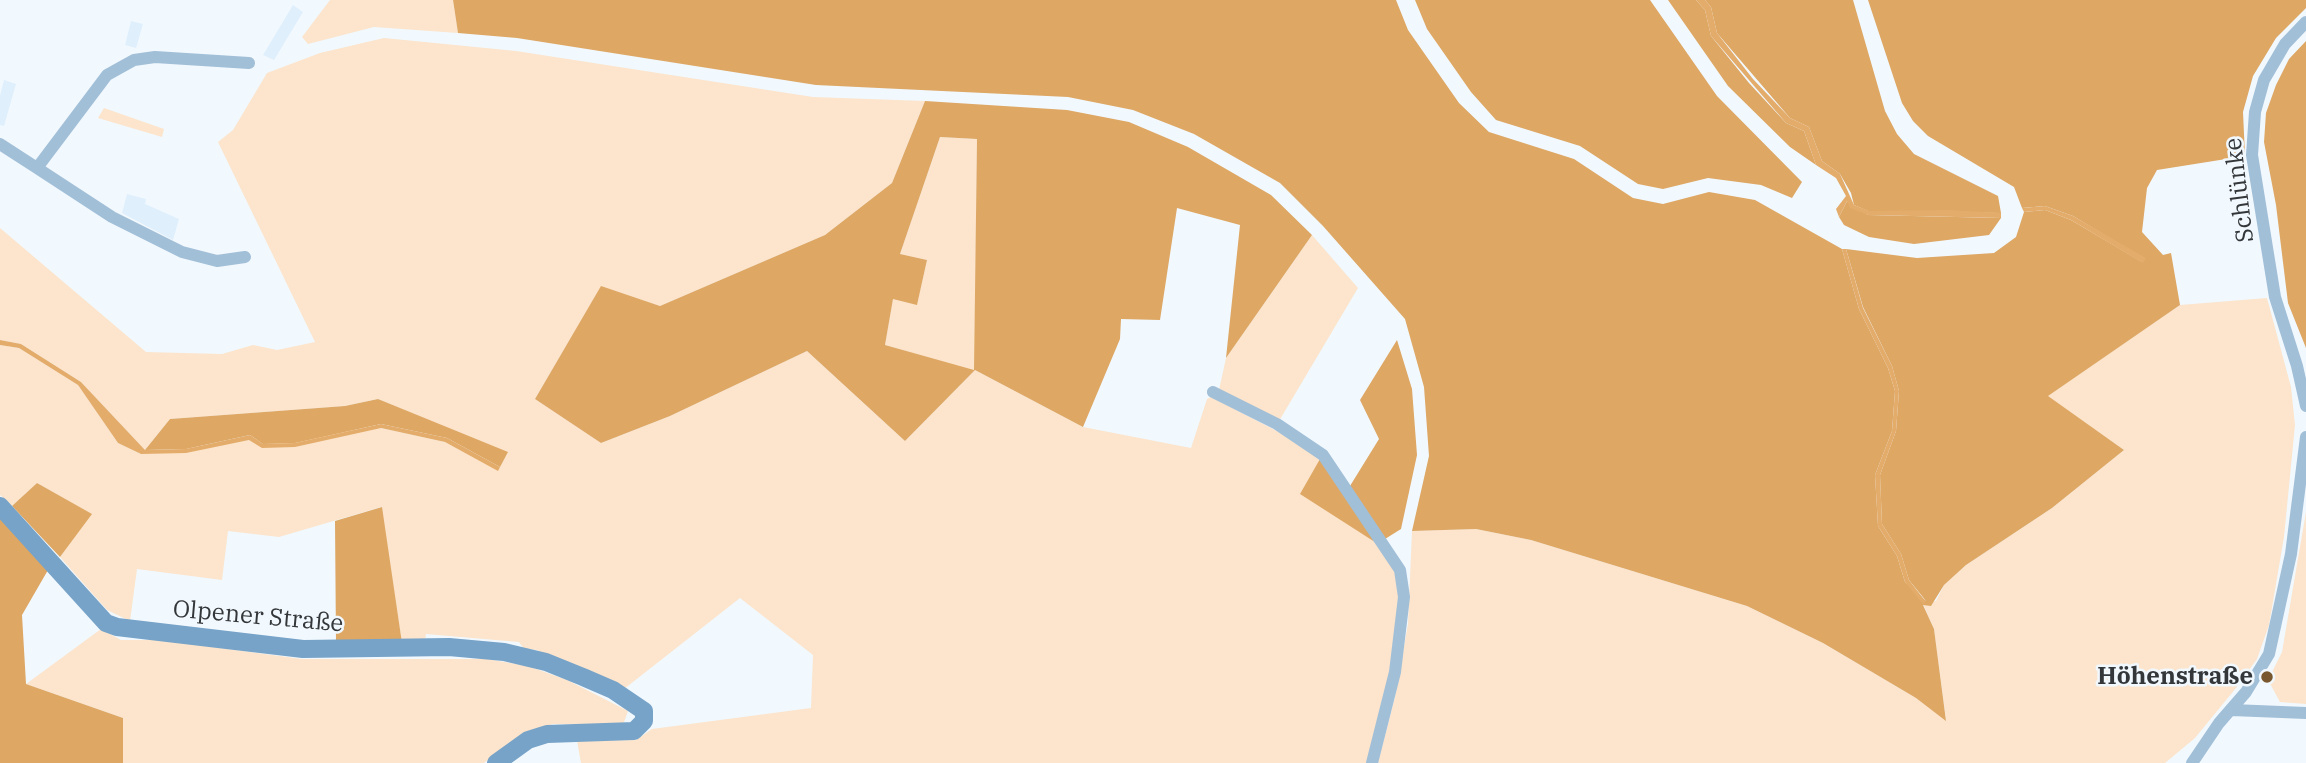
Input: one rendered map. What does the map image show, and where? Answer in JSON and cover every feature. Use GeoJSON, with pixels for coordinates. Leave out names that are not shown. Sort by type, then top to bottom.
{"type":"FeatureCollection","features":[{"type":"Feature","properties":{"kind":"street","name":"Schlünke"},"geometry":{"type":"LineString","coordinates":[[2306,22],[2286,44],[2264,80],[2255,112],[2252,155],[2275,297],[2300,376],[2306,406]]}},
{"type":"Feature","properties":{"kind":"street"},"geometry":{"type":"LineString","coordinates":[[37,168],[107,75],[118,66],[155,57],[248,63]]}},
{"type":"Feature","properties":{"kind":"street"},"geometry":{"type":"LineString","coordinates":[[0,144],[111,217],[181,252],[217,261],[245,257]]}},
{"type":"Feature","properties":{"kind":"street"},"geometry":{"type":"LineString","coordinates":[[1213,392],[1295,434],[1323,455],[1400,570],[1404,597],[1395,672],[1372,763]]}},
{"type":"Feature","properties":{"kind":"street"},"geometry":{"type":"LineString","coordinates":[[2189,762],[2259,673],[2276,632],[2291,554],[2306,437]]}},
{"type":"Feature","properties":{"kind":"street","name":"Olpener Straße"},"geometry":{"type":"LineString","coordinates":[[0,506],[106,622],[117,627],[303,649],[449,647],[504,652],[547,662],[612,690],[644,711],[644,721],[634,731],[547,734],[528,740],[496,763]]}},
{"type":"Feature","properties":{"kind":"street"},"geometry":{"type":"LineString","coordinates":[[2232,710],[2306,713]]}},
{"type":"Feature","properties":{"kind":"shaded area"},"geometry":{"type":"Polygon","coordinates":[[[330,0],[453,0],[458,33],[374,27],[308,44],[302,37],[330,0]]]}},
{"type":"Feature","properties":{"kind":"shaded area"},"geometry":{"type":"Polygon","coordinates":[[[453,0],[1396,0],[1408,30],[1459,103],[1489,132],[1574,159],[1633,198],[1663,204],[1709,192],[1755,200],[1842,249],[1859,309],[1888,368],[1895,391],[1892,431],[1875,475],[1878,526],[1897,556],[1905,582],[1926,601],[1909,580],[1901,554],[1882,524],[1880,475],[1896,431],[1899,391],[1892,366],[1863,307],[1846,249],[1917,258],[1994,253],[2016,237],[2024,212],[2045,210],[2071,220],[2142,262],[2145,259],[2073,216],[2045,206],[2022,208],[2014,187],[1928,136],[1913,121],[1902,103],[1868,0],[2306,0],[2306,8],[2276,38],[2253,76],[2243,112],[2245,156],[2157,170],[2147,188],[2142,232],[2163,255],[2171,253],[2180,305],[2048,396],[2124,450],[2052,508],[1966,565],[1944,585],[1931,606],[1923,605],[1934,629],[1946,721],[1916,698],[1823,643],[1747,606],[1531,540],[1476,529],[1412,531],[1429,456],[1424,387],[1405,319],[1323,226],[1280,183],[1194,134],[1133,110],[1068,97],[816,85],[517,38],[458,33],[453,0]]]}},
{"type":"Feature","properties":{"kind":"shaded area"},"geometry":{"type":"Polygon","coordinates":[[[1415,0],[1650,0],[1717,96],[1802,182],[1792,198],[1761,185],[1708,178],[1663,189],[1638,184],[1580,146],[1496,120],[1471,92],[1427,29],[1415,0]]]}},
{"type":"Feature","properties":{"kind":"shaded area"},"geometry":{"type":"Polygon","coordinates":[[[1668,0],[1696,0],[1705,10],[1711,36],[1786,123],[1804,131],[1816,165],[1790,147],[1728,86],[1668,0]]]}},
{"type":"Feature","properties":{"kind":"shaded area"},"geometry":{"type":"Polygon","coordinates":[[[1696,0],[1705,0],[1711,7],[1717,33],[1753,79],[1790,118],[1809,127],[1822,161],[1840,174],[1854,205],[1869,211],[1948,210],[2001,213],[2001,218],[1868,215],[1850,208],[1847,201],[1839,217],[1836,209],[1846,196],[1836,178],[1816,165],[1804,131],[1786,123],[1711,36],[1705,10],[1696,0]]]}},
{"type":"Feature","properties":{"kind":"shaded area"},"geometry":{"type":"Polygon","coordinates":[[[1705,0],[1853,0],[1885,111],[1897,134],[1914,154],[1998,196],[2001,213],[1868,211],[1854,205],[1851,193],[1840,174],[1822,161],[1809,127],[1790,118],[1717,33],[1711,7],[1705,0]]]}},
{"type":"Feature","properties":{"kind":"shaded area"},"geometry":{"type":"Polygon","coordinates":[[[293,5],[303,12],[274,60],[263,55],[293,5]]]}},
{"type":"Feature","properties":{"kind":"shaded area"},"geometry":{"type":"Polygon","coordinates":[[[131,21],[143,24],[136,48],[125,45],[131,21]]]}},
{"type":"Feature","properties":{"kind":"shaded area"},"geometry":{"type":"Polygon","coordinates":[[[384,38],[516,51],[813,97],[925,101],[892,183],[825,235],[660,306],[601,287],[535,399],[601,443],[670,416],[807,351],[905,441],[974,371],[885,345],[893,298],[917,304],[927,260],[900,254],[940,137],[977,139],[975,370],[1083,427],[1191,448],[1207,399],[1211,397],[1298,442],[1320,459],[1396,572],[1400,590],[1390,676],[1367,763],[581,763],[577,741],[636,740],[652,729],[811,708],[813,655],[740,598],[624,689],[537,653],[538,650],[524,649],[519,642],[426,634],[425,641],[402,643],[381,507],[279,537],[228,531],[222,580],[137,569],[130,621],[107,610],[60,557],[91,514],[37,483],[12,506],[0,495],[0,345],[19,348],[78,385],[118,443],[141,454],[249,440],[381,428],[445,442],[498,470],[507,453],[378,399],[345,406],[170,419],[145,450],[81,382],[21,344],[0,340],[0,228],[146,352],[222,354],[253,345],[277,350],[315,342],[218,142],[233,130],[267,73],[320,53],[384,38]]]}},
{"type":"Feature","properties":{"kind":"shaded area"},"geometry":{"type":"Polygon","coordinates":[[[2306,41],[2306,348],[2288,303],[2276,205],[2264,142],[2266,113],[2276,85],[2289,59],[2306,41]]]}},
{"type":"Feature","properties":{"kind":"shaded area"},"geometry":{"type":"Polygon","coordinates":[[[4,80],[16,84],[4,126],[0,125],[0,96],[4,80]]]}},
{"type":"Feature","properties":{"kind":"shaded area"},"geometry":{"type":"Polygon","coordinates":[[[925,101],[1067,110],[1129,122],[1188,147],[1271,195],[1312,235],[1226,358],[1240,225],[1177,208],[1160,320],[1121,319],[1120,339],[1083,427],[975,370],[905,441],[807,351],[670,416],[601,443],[535,399],[601,286],[660,306],[825,235],[892,183],[925,101]],[[940,137],[900,254],[927,260],[917,305],[893,299],[885,345],[974,370],[977,139],[940,137]]]}},
{"type":"Feature","properties":{"kind":"shaded area"},"geometry":{"type":"Polygon","coordinates":[[[104,108],[164,129],[162,137],[98,118],[104,108]]]}},
{"type":"Feature","properties":{"kind":"shaded area"},"geometry":{"type":"Polygon","coordinates":[[[127,194],[146,199],[145,204],[179,219],[173,240],[122,213],[127,194]]]}},
{"type":"Feature","properties":{"kind":"shaded area"},"geometry":{"type":"Polygon","coordinates":[[[1847,201],[1868,215],[2001,218],[1989,235],[1914,244],[1869,237],[1844,225],[1839,217],[1847,201]]]}},
{"type":"Feature","properties":{"kind":"shaded area"},"geometry":{"type":"Polygon","coordinates":[[[2045,206],[2073,216],[2146,258],[2143,263],[2071,220],[2045,210],[2024,212],[2022,208],[2045,206]]]}},
{"type":"Feature","properties":{"kind":"shaded area"},"geometry":{"type":"Polygon","coordinates":[[[1312,235],[1358,288],[1279,421],[1219,390],[1226,358],[1312,235]]]}},
{"type":"Feature","properties":{"kind":"shaded area"},"geometry":{"type":"Polygon","coordinates":[[[1842,249],[1846,249],[1863,308],[1892,366],[1899,391],[1896,431],[1880,475],[1882,524],[1901,554],[1909,580],[1926,602],[1923,604],[1905,582],[1897,556],[1878,526],[1875,475],[1892,431],[1895,391],[1888,368],[1859,309],[1842,249]]]}},
{"type":"Feature","properties":{"kind":"shaded area"},"geometry":{"type":"Polygon","coordinates":[[[2267,298],[2291,387],[2295,425],[2284,537],[2269,625],[2257,659],[2236,688],[2195,738],[2165,763],[1378,763],[1395,697],[1408,624],[1412,531],[1476,529],[1531,540],[1747,606],[1823,643],[1916,698],[1946,720],[1934,629],[1923,604],[1936,601],[1944,585],[1966,565],[2052,508],[2124,450],[2047,396],[2180,305],[2267,298]]]}},
{"type":"Feature","properties":{"kind":"shaded area"},"geometry":{"type":"Polygon","coordinates":[[[0,340],[21,344],[81,382],[145,450],[186,449],[250,435],[263,444],[295,443],[381,424],[447,438],[500,467],[498,471],[445,442],[381,428],[295,447],[262,448],[249,440],[186,453],[141,454],[118,443],[78,385],[19,348],[0,345],[0,340]]]}},
{"type":"Feature","properties":{"kind":"shaded area"},"geometry":{"type":"Polygon","coordinates":[[[1397,340],[1412,389],[1417,455],[1401,529],[1385,539],[1350,486],[1379,439],[1360,400],[1397,340]]]}},
{"type":"Feature","properties":{"kind":"shaded area"},"geometry":{"type":"Polygon","coordinates":[[[378,399],[508,452],[500,467],[447,438],[381,424],[295,443],[263,444],[250,435],[186,449],[145,450],[170,419],[345,406],[378,399]]]}},
{"type":"Feature","properties":{"kind":"shaded area"},"geometry":{"type":"Polygon","coordinates":[[[1320,459],[1378,544],[1300,494],[1320,459]]]}},
{"type":"Feature","properties":{"kind":"shaded area"},"geometry":{"type":"Polygon","coordinates":[[[37,483],[92,514],[60,557],[12,506],[37,483]]]}},
{"type":"Feature","properties":{"kind":"shaded area"},"geometry":{"type":"Polygon","coordinates":[[[382,507],[402,643],[336,643],[335,521],[382,507]]]}},
{"type":"Feature","properties":{"kind":"shaded area"},"geometry":{"type":"Polygon","coordinates":[[[2306,512],[2306,704],[2280,702],[2268,680],[2282,652],[2306,512]]]}},
{"type":"Feature","properties":{"kind":"shaded area"},"geometry":{"type":"Polygon","coordinates":[[[0,516],[48,570],[22,615],[26,684],[123,718],[123,763],[0,763],[0,516]]]}},
{"type":"Feature","properties":{"kind":"shaded area"},"geometry":{"type":"Polygon","coordinates":[[[101,629],[121,640],[161,640],[302,659],[487,659],[528,666],[567,680],[628,711],[623,725],[553,724],[522,734],[484,763],[123,763],[123,718],[26,684],[101,629]]]}},
{"type":"Feature","properties":{"kind":"place","name":"Höhenstraße"},"geometry":{"type":"Point","coordinates":[2267,677]}}]}
